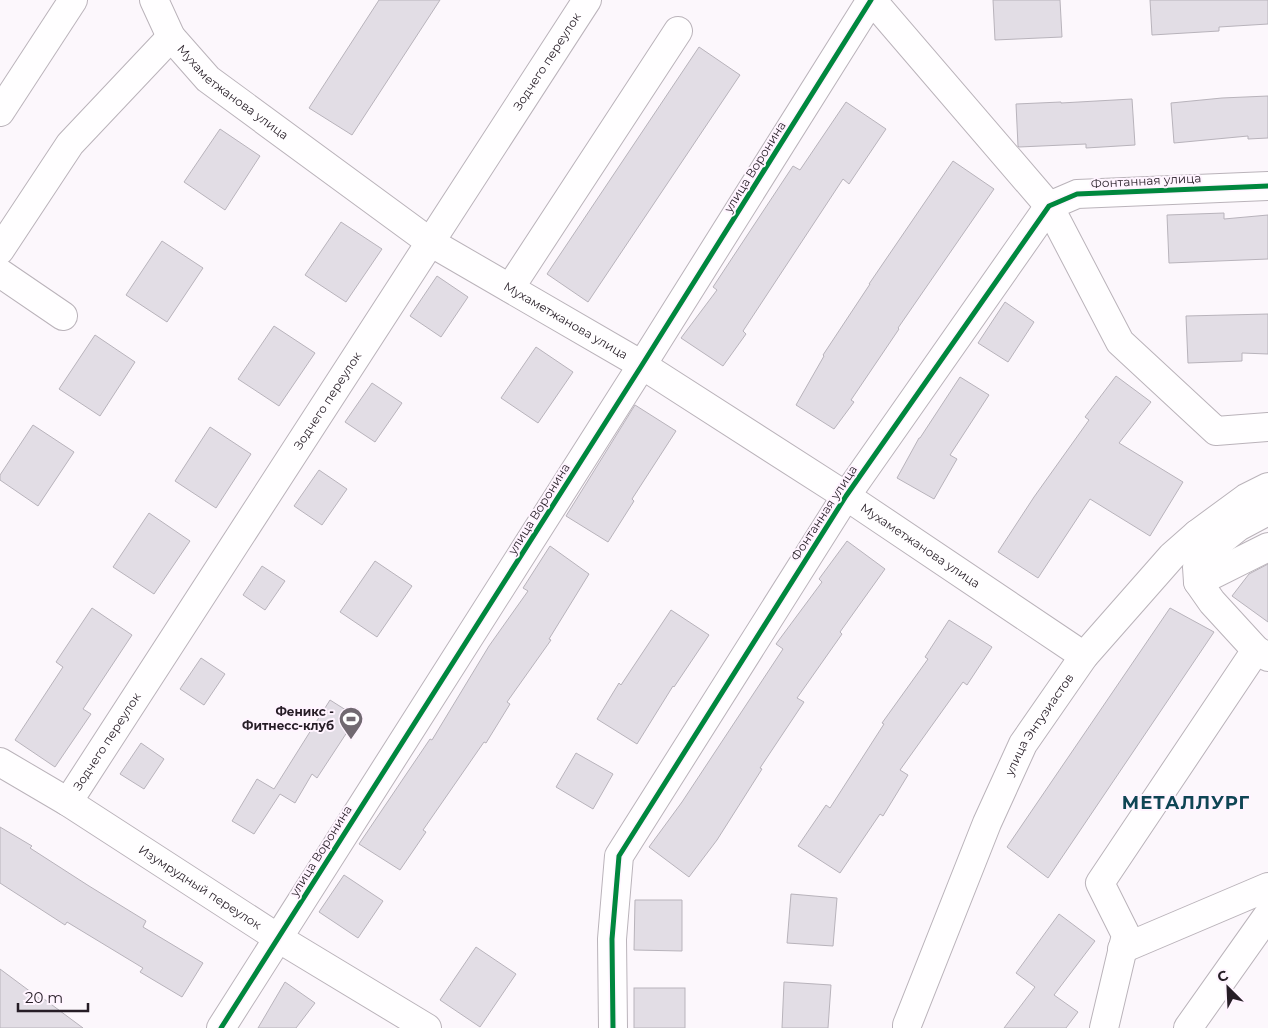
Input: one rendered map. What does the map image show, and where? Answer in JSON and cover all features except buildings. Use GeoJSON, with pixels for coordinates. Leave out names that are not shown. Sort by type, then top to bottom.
{"type":"FeatureCollection","features":[{"type":"Feature","properties":{"kind":"street"},"geometry":{"type":"LineString","coordinates":[[0,112],[73,0]]}},
{"type":"Feature","properties":{"kind":"street","name":"Мухаметжанова улица"},"geometry":{"type":"LineString","coordinates":[[154,0],[171,37],[208,79],[430,242],[642,365],[846,496],[1084,656]]}},
{"type":"Feature","properties":{"kind":"street","name":"Зодчего переулок"},"geometry":{"type":"LineString","coordinates":[[68,802],[587,0]]}},
{"type":"Feature","properties":{"kind":"street"},"geometry":{"type":"LineString","coordinates":[[872,0],[1048,206],[1120,342],[1216,431],[1268,427]]}},
{"type":"Feature","properties":{"kind":"street","name":"улица Воронина"},"geometry":{"type":"LineString","coordinates":[[221,1028],[872,0]]}},
{"type":"Feature","properties":{"kind":"street"},"geometry":{"type":"LineString","coordinates":[[510,288],[678,31]]}},
{"type":"Feature","properties":{"kind":"street"},"geometry":{"type":"LineString","coordinates":[[0,250],[70,144],[171,37]]}},
{"type":"Feature","properties":{"kind":"street","name":"Фонтанная улица"},"geometry":{"type":"LineString","coordinates":[[613,1028],[612,940],[619,856],[846,496],[1048,206],[1077,194],[1268,186]]}},
{"type":"Feature","properties":{"kind":"street"},"geometry":{"type":"LineString","coordinates":[[0,273],[63,316]]}},
{"type":"Feature","properties":{"kind":"street","name":"улица Энтузиастов"},"geometry":{"type":"LineString","coordinates":[[907,1028],[987,823],[1023,744],[1084,656],[1172,556],[1202,542],[1246,498],[1268,488]]}},
{"type":"Feature","properties":{"kind":"street"},"geometry":{"type":"LineString","coordinates":[[1104,1028],[1126,935],[1100,883],[1262,654],[1212,602],[1198,582],[1197,568],[1202,542],[1238,528],[1268,511]]}},
{"type":"Feature","properties":{"kind":"street"},"geometry":{"type":"LineString","coordinates":[[1198,582],[1268,547]]}},
{"type":"Feature","properties":{"kind":"street","name":"Изумрудный переулок"},"geometry":{"type":"LineString","coordinates":[[0,762],[68,802],[278,938],[427,1028]]}},
{"type":"Feature","properties":{"kind":"street"},"geometry":{"type":"LineString","coordinates":[[1122,949],[1268,887]]}},
{"type":"Feature","properties":{"kind":"street"},"geometry":{"type":"LineString","coordinates":[[1188,1028],[1268,915]]}},
{"type":"Feature","properties":{"kind":"cycle path"},"geometry":{"type":"LineString","coordinates":[[221,1028],[642,365],[871,0]]}},
{"type":"Feature","properties":{"kind":"cycle path"},"geometry":{"type":"LineString","coordinates":[[613,1028],[612,939],[619,856],[846,496],[1049,206],[1077,194],[1268,186]]}},
{"type":"Feature","properties":{"kind":"place","name":"Феникс - Фитнесс-клуб"},"geometry":{"type":"Point","coordinates":[351,740]}},
{"type":"Feature","properties":{"kind":"district","name":"МЕТАЛЛУРГ"},"geometry":{"type":"Point","coordinates":[1186,803]}}]}
